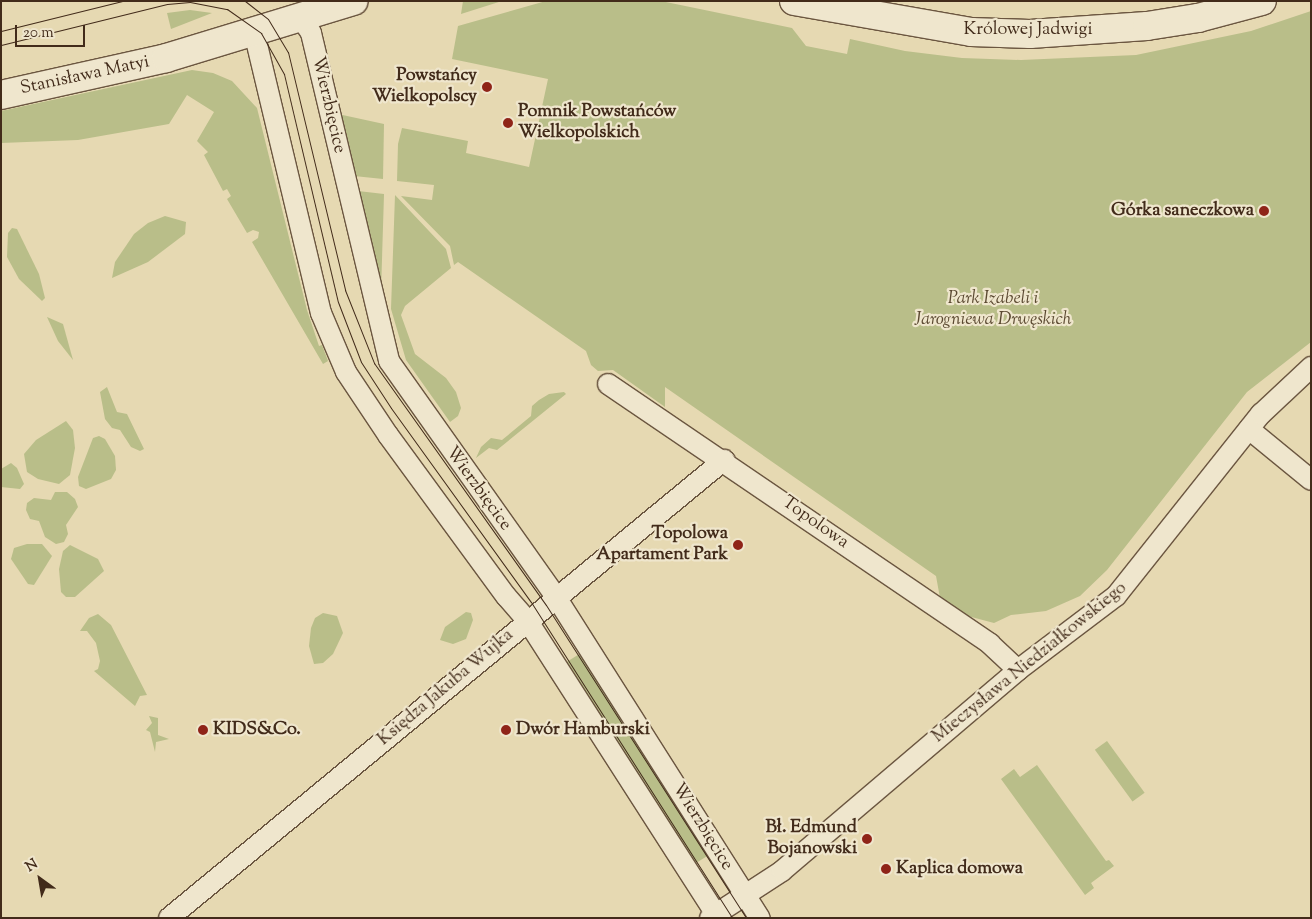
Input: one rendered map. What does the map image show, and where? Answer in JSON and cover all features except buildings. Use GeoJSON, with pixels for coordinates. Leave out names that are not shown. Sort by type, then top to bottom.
{"type":"FeatureCollection","features":[{"type":"Feature","properties":{"kind":"street"},"geometry":{"type":"LineString","coordinates":[[254,32],[354,1]]}},
{"type":"Feature","properties":{"kind":"street","name":"Królowej Jadwigi"},"geometry":{"type":"LineString","coordinates":[[794,1],[914,12],[970,32],[1069,33],[1198,18],[1262,1]]}},
{"type":"Feature","properties":{"kind":"street","name":"Wierzbięcice"},"geometry":{"type":"LineString","coordinates":[[300,17],[311,33],[388,361],[556,597],[760,918]]}},
{"type":"Feature","properties":{"kind":"street","name":"Wierzbięcice"},"geometry":{"type":"LineString","coordinates":[[254,32],[320,314],[346,372],[388,435],[506,596],[527,620],[714,917]]}},
{"type":"Feature","properties":{"kind":"street","name":"Stanisława Matyi"},"geometry":{"type":"LineString","coordinates":[[1,95],[166,58],[254,32]]}},
{"type":"Feature","properties":{"kind":"street","name":"Mieczysława Niedziałkowskiego"},"geometry":{"type":"LineString","coordinates":[[714,917],[745,894],[782,871],[1018,670],[1116,596],[1270,404],[1311,367]]}},
{"type":"Feature","properties":{"kind":"street","name":"Topolowa"},"geometry":{"type":"LineString","coordinates":[[608,384],[724,460],[990,644],[1018,670]]}},
{"type":"Feature","properties":{"kind":"street"},"geometry":{"type":"LineString","coordinates":[[1249,429],[1311,480]]}},
{"type":"Feature","properties":{"kind":"street","name":"Księdza Jakuba Wujka"},"geometry":{"type":"LineString","coordinates":[[169,918],[527,620],[724,460]]}},
{"type":"Feature","properties":{"kind":"green space"},"geometry":{"type":"Polygon","coordinates":[[[463,1],[502,1],[461,14],[463,1]]]}},
{"type":"Feature","properties":{"kind":"green space","name":"Park Izabeli i Jarogniewa Drwęskich"},"geometry":{"type":"Polygon","coordinates":[[[546,1],[661,1],[792,28],[806,46],[847,54],[850,39],[905,51],[962,58],[1021,60],[1136,55],[1251,31],[1311,11],[1311,342],[1247,392],[1107,570],[1080,596],[1046,611],[1011,615],[994,623],[964,615],[940,598],[936,576],[665,387],[665,407],[613,370],[598,371],[591,365],[586,351],[458,262],[454,265],[450,246],[401,196],[432,200],[434,185],[397,181],[398,144],[402,128],[468,141],[466,153],[529,167],[548,79],[452,59],[458,26],[546,1]]]}},
{"type":"Feature","properties":{"kind":"green space"},"geometry":{"type":"Polygon","coordinates":[[[190,10],[212,13],[171,29],[167,13],[190,10]]]}},
{"type":"Feature","properties":{"kind":"green space"},"geometry":{"type":"Polygon","coordinates":[[[192,70],[213,73],[232,81],[257,108],[307,310],[319,346],[322,345],[328,361],[323,364],[252,242],[258,238],[259,232],[253,230],[247,233],[227,199],[231,196],[227,189],[223,191],[204,155],[208,152],[197,141],[214,112],[187,95],[169,124],[78,140],[1,143],[1,111],[192,70]]]}},
{"type":"Feature","properties":{"kind":"green space"},"geometry":{"type":"Polygon","coordinates":[[[338,114],[384,124],[383,179],[354,176],[338,114]]]}},
{"type":"Feature","properties":{"kind":"green space"},"geometry":{"type":"Polygon","coordinates":[[[358,191],[384,194],[381,292],[358,191]]]}},
{"type":"Feature","properties":{"kind":"green space"},"geometry":{"type":"Polygon","coordinates":[[[395,195],[446,249],[451,268],[405,306],[401,315],[415,354],[446,378],[456,392],[461,408],[458,416],[450,422],[406,360],[391,309],[395,195]]]}},
{"type":"Feature","properties":{"kind":"green space"},"geometry":{"type":"Polygon","coordinates":[[[165,216],[186,222],[185,234],[148,262],[112,278],[115,262],[134,234],[148,223],[165,216]]]}},
{"type":"Feature","properties":{"kind":"green space"},"geometry":{"type":"Polygon","coordinates":[[[12,228],[17,229],[39,274],[45,298],[42,301],[19,279],[7,257],[8,233],[12,228]]]}},
{"type":"Feature","properties":{"kind":"green space"},"geometry":{"type":"Polygon","coordinates":[[[47,317],[63,324],[73,360],[58,341],[47,317]]]}},
{"type":"Feature","properties":{"kind":"green space"},"geometry":{"type":"Polygon","coordinates":[[[107,387],[117,412],[127,414],[144,449],[140,451],[131,447],[120,430],[112,428],[105,419],[100,392],[107,387]]]}},
{"type":"Feature","properties":{"kind":"green space"},"geometry":{"type":"Polygon","coordinates":[[[564,392],[566,394],[497,450],[489,448],[476,458],[481,447],[491,438],[502,440],[531,416],[532,406],[539,400],[549,394],[564,392]]]}},
{"type":"Feature","properties":{"kind":"green space"},"geometry":{"type":"Polygon","coordinates":[[[66,421],[73,430],[75,448],[70,475],[59,484],[38,479],[27,472],[24,454],[36,440],[66,421]]]}},
{"type":"Feature","properties":{"kind":"green space"},"geometry":{"type":"Polygon","coordinates":[[[99,436],[105,439],[115,456],[116,470],[111,479],[86,489],[79,486],[78,477],[93,438],[99,436]]]}},
{"type":"Feature","properties":{"kind":"green space"},"geometry":{"type":"Polygon","coordinates":[[[11,463],[17,468],[24,484],[20,489],[1,487],[1,469],[11,463]]]}},
{"type":"Feature","properties":{"kind":"green space"},"geometry":{"type":"Polygon","coordinates":[[[55,492],[67,492],[75,499],[78,507],[66,525],[68,534],[64,542],[56,544],[45,537],[39,521],[30,519],[26,510],[27,503],[34,498],[51,500],[55,492]]]}},
{"type":"Feature","properties":{"kind":"green space"},"geometry":{"type":"Polygon","coordinates":[[[27,544],[42,544],[52,556],[34,585],[28,584],[11,559],[14,548],[27,544]]]}},
{"type":"Feature","properties":{"kind":"green space"},"geometry":{"type":"Polygon","coordinates":[[[70,545],[98,559],[104,571],[75,597],[66,597],[61,592],[59,569],[63,551],[70,545]]]}},
{"type":"Feature","properties":{"kind":"green space"},"geometry":{"type":"Polygon","coordinates":[[[466,612],[471,613],[473,620],[466,639],[453,644],[440,640],[445,627],[466,612]]]}},
{"type":"Feature","properties":{"kind":"green space"},"geometry":{"type":"Polygon","coordinates":[[[323,613],[337,616],[343,633],[333,654],[323,663],[314,664],[309,646],[311,628],[315,618],[323,613]]]}},
{"type":"Feature","properties":{"kind":"green space"},"geometry":{"type":"Polygon","coordinates":[[[98,614],[111,625],[147,695],[140,696],[135,706],[94,671],[98,669],[100,661],[96,643],[87,631],[80,631],[89,618],[98,614]]]}},
{"type":"Feature","properties":{"kind":"green space"},"geometry":{"type":"Polygon","coordinates":[[[581,653],[708,856],[693,865],[567,662],[581,653]]]}},
{"type":"Feature","properties":{"kind":"green space"},"geometry":{"type":"Polygon","coordinates":[[[149,716],[158,718],[158,735],[169,739],[156,742],[155,752],[150,732],[146,730],[152,723],[149,716]]]}},
{"type":"Feature","properties":{"kind":"green space"},"geometry":{"type":"Polygon","coordinates":[[[1107,741],[1145,793],[1132,802],[1095,750],[1107,741]]]}},
{"type":"Feature","properties":{"kind":"green space"},"geometry":{"type":"Polygon","coordinates":[[[1037,765],[1106,861],[1109,860],[1114,866],[1091,883],[1094,888],[1085,895],[1001,779],[1014,769],[1020,777],[1037,765]]]}},
{"type":"Feature","properties":{"kind":"tram line"},"geometry":{"type":"LineString","coordinates":[[1,31],[122,1]]}},
{"type":"Feature","properties":{"kind":"tram line"},"geometry":{"type":"LineString","coordinates":[[245,1],[268,19],[288,52],[345,290],[374,363],[546,605],[746,918]]}},
{"type":"Feature","properties":{"kind":"tram line"},"geometry":{"type":"LineString","coordinates":[[1,45],[167,4],[190,2],[227,9],[261,33],[284,74],[338,302],[361,362],[391,408],[531,602],[732,918]]}},
{"type":"Feature","properties":{"kind":"place","name":"Powstańcy Wielkopolscy"},"geometry":{"type":"Point","coordinates":[487,87]}},
{"type":"Feature","properties":{"kind":"place","name":"Pomnik Powstańców Wielkopolskich"},"geometry":{"type":"Point","coordinates":[508,123]}},
{"type":"Feature","properties":{"kind":"place","name":"Górka saneczkowa"},"geometry":{"type":"Point","coordinates":[1264,211]}},
{"type":"Feature","properties":{"kind":"place","name":"Topolowa Apartament Park"},"geometry":{"type":"Point","coordinates":[738,545]}},
{"type":"Feature","properties":{"kind":"place","name":"KIDS&Co."},"geometry":{"type":"Point","coordinates":[203,730]}},
{"type":"Feature","properties":{"kind":"place","name":"Dwór Hamburski"},"geometry":{"type":"Point","coordinates":[506,730]}},
{"type":"Feature","properties":{"kind":"place","name":"Bł. Edmund Bojanowski"},"geometry":{"type":"Point","coordinates":[867,839]}},
{"type":"Feature","properties":{"kind":"place","name":"Kaplica domowa"},"geometry":{"type":"Point","coordinates":[886,869]}}]}
